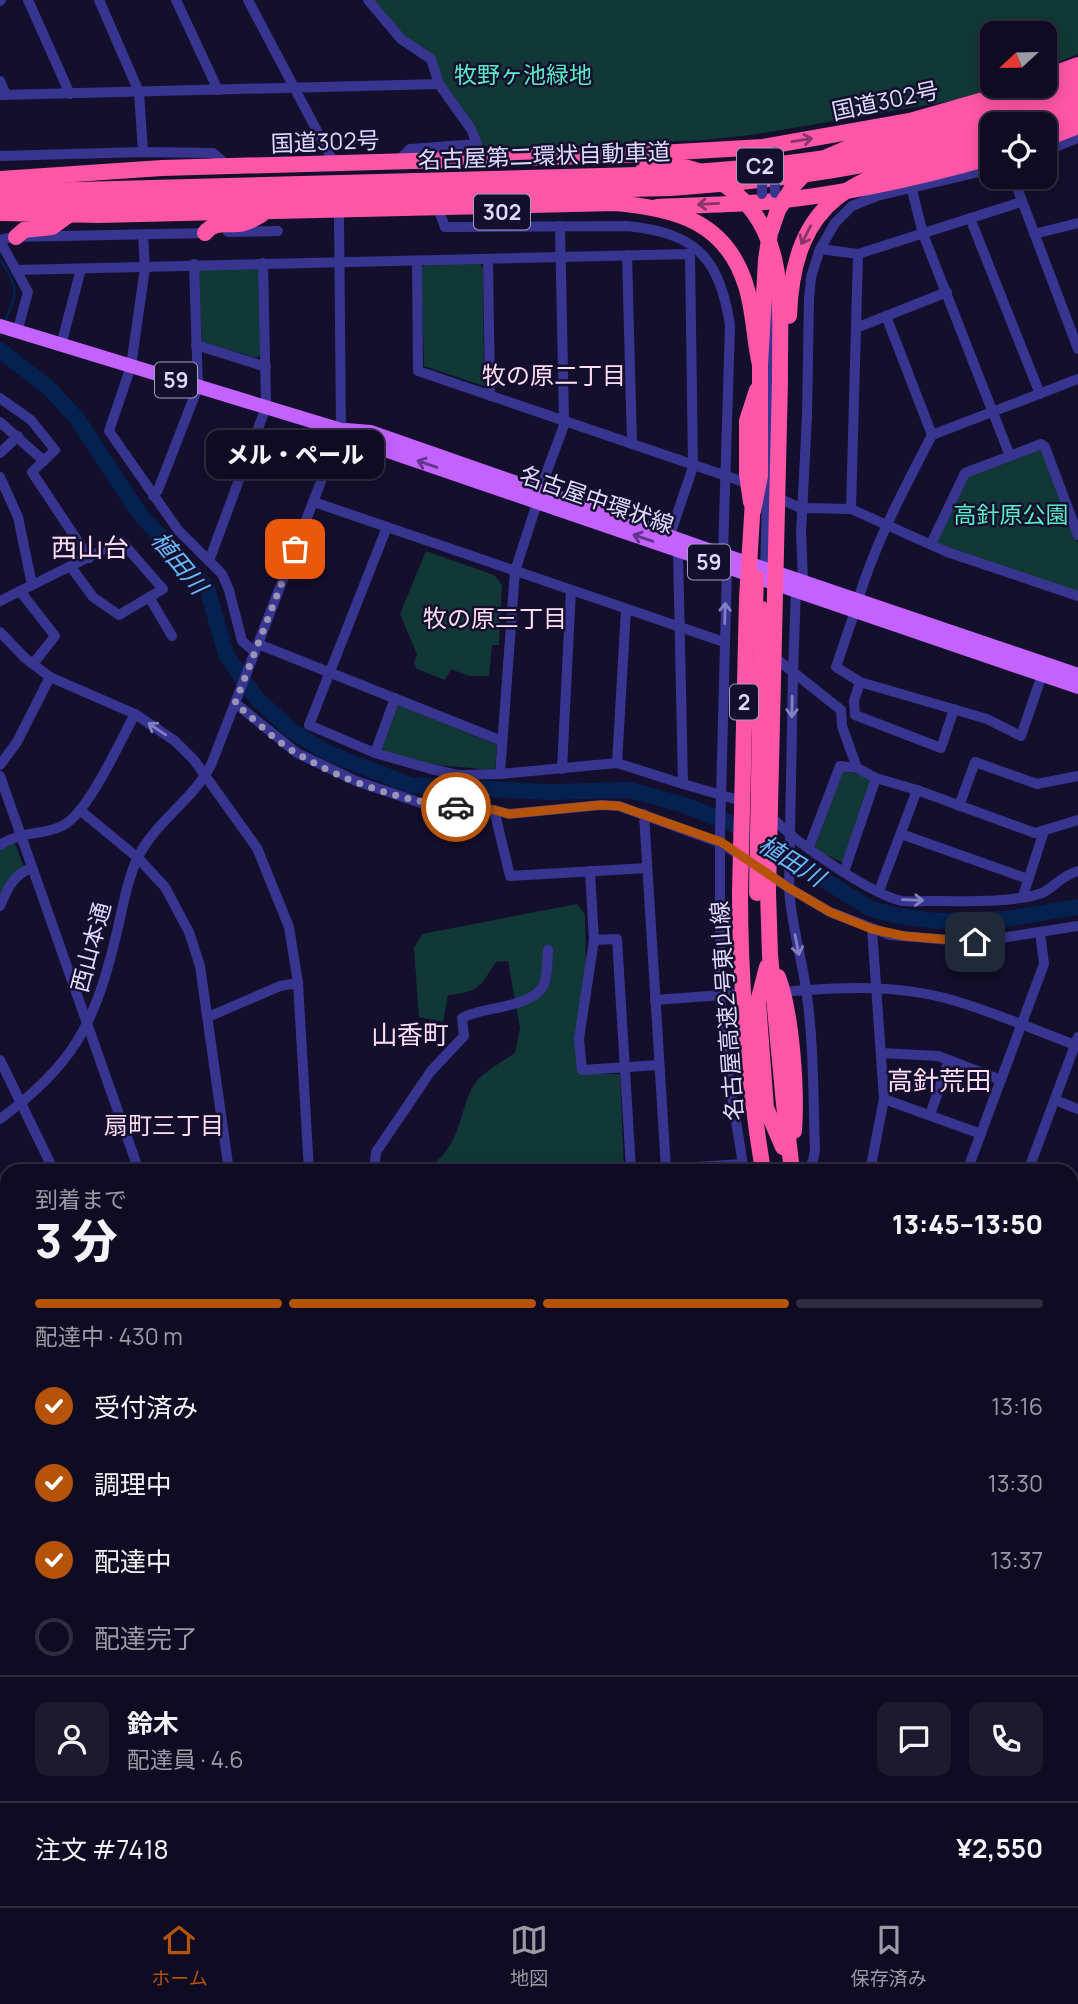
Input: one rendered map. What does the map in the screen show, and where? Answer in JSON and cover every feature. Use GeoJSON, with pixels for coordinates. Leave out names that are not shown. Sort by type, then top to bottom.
{"type":"FeatureCollection","features":[{"type":"Feature","properties":{"kind":"highway"},"geometry":{"type":"LineString","coordinates":[[1057,73],[1078,65]]}},
{"type":"Feature","properties":{"kind":"highway"},"geometry":{"type":"LineString","coordinates":[[760,373],[770,233],[778,210],[794,185],[808,170],[829,156],[858,144],[954,119],[1078,76]]}},
{"type":"Feature","properties":{"kind":"highway","name":"名古屋第二環状自動車道"},"geometry":{"type":"LineString","coordinates":[[2,211],[669,174],[805,161],[927,139],[979,124],[1078,88]]}},
{"type":"Feature","properties":{"kind":"highway","name":"国道302号"},"geometry":{"type":"LineString","coordinates":[[0,181],[162,168],[769,149],[910,121],[988,98]]}},
{"type":"Feature","properties":{"kind":"highway"},"geometry":{"type":"LineString","coordinates":[[1049,112],[1078,102]]}},
{"type":"Feature","properties":{"kind":"highway"},"geometry":{"type":"LineString","coordinates":[[1057,121],[1078,113]]}},
{"type":"Feature","properties":{"kind":"highway"},"geometry":{"type":"LineString","coordinates":[[1057,134],[1078,126]]}},
{"type":"Feature","properties":{"kind":"highway","name":"名古屋第二環状自動車道"},"geometry":{"type":"LineString","coordinates":[[0,192],[432,187],[639,190],[754,182],[882,162],[980,135]]}},
{"type":"Feature","properties":{"kind":"highway"},"geometry":{"type":"LineString","coordinates":[[777,513],[784,474],[791,284],[804,236],[819,213],[835,197],[854,185],[889,171],[980,146]]}},
{"type":"Feature","properties":{"kind":"highway","name":"302"},"geometry":{"type":"LineString","coordinates":[[2,211],[339,216],[440,214],[768,198],[909,179],[980,160]]}},
{"type":"Feature","properties":{"kind":"highway"},"geometry":{"type":"LineString","coordinates":[[0,181],[644,164],[684,167],[715,178],[750,206],[770,240],[775,262],[779,302],[777,513]]}},
{"type":"Feature","properties":{"kind":"highway"},"geometry":{"type":"LineString","coordinates":[[2,211],[98,215],[616,203],[656,207],[687,216],[706,227],[724,244],[746,286],[760,373]]}},
{"type":"Feature","properties":{"kind":"highway"},"geometry":{"type":"LineString","coordinates":[[5,239],[24,230],[52,228],[70,214]]}},
{"type":"Feature","properties":{"kind":"highway"},"geometry":{"type":"LineString","coordinates":[[205,233],[209,226],[215,224],[243,224],[261,215]]}},
{"type":"Feature","properties":{"kind":"highway","name":"名古屋高速2号東山線"},"geometry":{"type":"LineString","coordinates":[[760,373],[760,476],[753,511],[747,599],[753,893],[768,928],[796,1164]]}},
{"type":"Feature","properties":{"kind":"highway","name":"名古屋高速2号東山線"},"geometry":{"type":"LineString","coordinates":[[762,1164],[739,992],[753,893],[777,513]]}},
{"type":"Feature","properties":{"kind":"highway"},"geometry":{"type":"LineString","coordinates":[[753,893],[761,572]]}},
{"type":"Feature","properties":{"kind":"main road","name":"名古屋中環状線"},"geometry":{"type":"LineString","coordinates":[[9,329],[341,430],[367,443],[539,497],[670,535],[725,561]]}},
{"type":"Feature","properties":{"kind":"main road","name":"名古屋中環状線"},"geometry":{"type":"LineString","coordinates":[[539,497],[678,551],[725,561],[800,585],[1078,687]]}},
{"type":"Feature","properties":{"kind":"main road","name":"名古屋中環状線"},"geometry":{"type":"LineString","coordinates":[[857,606],[1078,674]]}},
{"type":"Feature","properties":{"kind":"street"},"geometry":{"type":"LineString","coordinates":[[28,0],[70,94]]}},
{"type":"Feature","properties":{"kind":"street"},"geometry":{"type":"LineString","coordinates":[[99,0],[139,92],[143,152]]}},
{"type":"Feature","properties":{"kind":"street"},"geometry":{"type":"LineString","coordinates":[[176,0],[218,90]]}},
{"type":"Feature","properties":{"kind":"street"},"geometry":{"type":"LineString","coordinates":[[248,0],[334,163]]}},
{"type":"Feature","properties":{"kind":"street"},"geometry":{"type":"LineString","coordinates":[[368,0],[401,39],[431,59],[439,84],[471,129],[477,144],[410,149],[398,161]]}},
{"type":"Feature","properties":{"kind":"street"},"geometry":{"type":"LineString","coordinates":[[0,81],[3,95],[439,84]]}},
{"type":"Feature","properties":{"kind":"street"},"geometry":{"type":"LineString","coordinates":[[1057,146],[1078,138]]}},
{"type":"Feature","properties":{"kind":"street"},"geometry":{"type":"LineString","coordinates":[[761,572],[769,149]]}},
{"type":"Feature","properties":{"kind":"street"},"geometry":{"type":"LineString","coordinates":[[0,156],[214,153],[228,166]]}},
{"type":"Feature","properties":{"kind":"street"},"geometry":{"type":"LineString","coordinates":[[807,1164],[813,1161],[815,1150],[813,1074],[806,990],[790,908],[789,839],[793,671],[800,585],[811,277],[820,249],[835,223],[852,206],[877,196],[980,172]]}},
{"type":"Feature","properties":{"kind":"street"},"geometry":{"type":"LineString","coordinates":[[1017,189],[1078,349]]}},
{"type":"Feature","properties":{"kind":"street"},"geometry":{"type":"LineString","coordinates":[[912,190],[922,234],[1010,456]]}},
{"type":"Feature","properties":{"kind":"street"},"geometry":{"type":"LineString","coordinates":[[820,249],[858,254],[1021,202]]}},
{"type":"Feature","properties":{"kind":"street"},"geometry":{"type":"LineString","coordinates":[[440,214],[445,227],[560,226],[647,228],[665,232],[713,267],[726,302],[730,325],[725,477],[720,995],[726,1059],[742,1164]]}},
{"type":"Feature","properties":{"kind":"street"},"geometry":{"type":"LineString","coordinates":[[256,648],[341,430],[339,216]]}},
{"type":"Feature","properties":{"kind":"street"},"geometry":{"type":"LineString","coordinates":[[970,218],[1040,394]]}},
{"type":"Feature","properties":{"kind":"street"},"geometry":{"type":"LineString","coordinates":[[1034,234],[1078,223]]}},
{"type":"Feature","properties":{"kind":"street"},"geometry":{"type":"LineString","coordinates":[[500,774],[515,571],[564,420],[560,226]]}},
{"type":"Feature","properties":{"kind":"street"},"geometry":{"type":"LineString","coordinates":[[9,329],[28,292],[16,270],[5,239],[278,231]]}},
{"type":"Feature","properties":{"kind":"street"},"geometry":{"type":"LineString","coordinates":[[143,235],[145,268],[131,366],[109,431],[178,530],[195,550],[222,574],[229,590],[242,641],[329,671],[502,741]]}},
{"type":"Feature","properties":{"kind":"street"},"geometry":{"type":"LineString","coordinates":[[16,270],[627,256],[693,251]]}},
{"type":"Feature","properties":{"kind":"street"},"geometry":{"type":"LineString","coordinates":[[670,535],[693,467],[693,251]]}},
{"type":"Feature","properties":{"kind":"street"},"geometry":{"type":"LineString","coordinates":[[851,509],[858,254]]}},
{"type":"Feature","properties":{"kind":"street"},"geometry":{"type":"LineString","coordinates":[[627,256],[632,444]]}},
{"type":"Feature","properties":{"kind":"street"},"geometry":{"type":"LineString","coordinates":[[488,259],[490,396]]}},
{"type":"Feature","properties":{"kind":"street"},"geometry":{"type":"LineString","coordinates":[[417,261],[418,371],[725,477],[803,508],[851,509],[947,552],[1078,596]]}},
{"type":"Feature","properties":{"kind":"street"},"geometry":{"type":"LineString","coordinates":[[209,561],[266,407],[263,263]]}},
{"type":"Feature","properties":{"kind":"street"},"geometry":{"type":"LineString","coordinates":[[153,495],[158,491],[198,387],[194,264]]}},
{"type":"Feature","properties":{"kind":"street"},"geometry":{"type":"LineString","coordinates":[[61,345],[80,269]]}},
{"type":"Feature","properties":{"kind":"street"},"geometry":{"type":"LineString","coordinates":[[856,328],[947,292]]}},
{"type":"Feature","properties":{"kind":"street"},"geometry":{"type":"LineString","coordinates":[[886,316],[932,435]]}},
{"type":"Feature","properties":{"kind":"street"},"geometry":{"type":"LineString","coordinates":[[196,345],[266,367]]}},
{"type":"Feature","properties":{"kind":"street"},"geometry":{"type":"LineString","coordinates":[[1042,675],[1021,737],[987,719],[860,682],[836,667],[869,565],[886,524],[932,435],[1078,379]]}},
{"type":"Feature","properties":{"kind":"street"},"geometry":{"type":"LineString","coordinates":[[0,398],[31,420],[55,450],[32,472],[89,558]]}},
{"type":"Feature","properties":{"kind":"street"},"geometry":{"type":"LineString","coordinates":[[0,422],[44,461]]}},
{"type":"Feature","properties":{"kind":"street"},"geometry":{"type":"LineString","coordinates":[[0,453],[18,436]]}},
{"type":"Feature","properties":{"kind":"street"},"geometry":{"type":"LineString","coordinates":[[931,544],[965,473],[1037,445],[1045,447],[1078,535]]}},
{"type":"Feature","properties":{"kind":"street"},"geometry":{"type":"LineString","coordinates":[[0,477],[18,517],[32,585]]}},
{"type":"Feature","properties":{"kind":"street"},"geometry":{"type":"LineString","coordinates":[[314,502],[724,642]]}},
{"type":"Feature","properties":{"kind":"street"},"geometry":{"type":"LineString","coordinates":[[387,527],[309,724],[375,753],[458,775],[500,774],[617,763],[684,784],[721,800],[735,799]]}},
{"type":"Feature","properties":{"kind":"street"},"geometry":{"type":"LineString","coordinates":[[0,600],[121,541],[163,589],[119,615],[93,597],[71,567]]}},
{"type":"Feature","properties":{"kind":"street"},"geometry":{"type":"LineString","coordinates":[[678,551],[684,784]]}},
{"type":"Feature","properties":{"kind":"street"},"geometry":{"type":"LineString","coordinates":[[562,769],[571,590]]}},
{"type":"Feature","properties":{"kind":"street"},"geometry":{"type":"LineString","coordinates":[[20,591],[55,636],[33,664]]}},
{"type":"Feature","properties":{"kind":"street"},"geometry":{"type":"LineString","coordinates":[[149,597],[172,636]]}},
{"type":"Feature","properties":{"kind":"street"},"geometry":{"type":"LineString","coordinates":[[617,763],[626,609]]}},
{"type":"Feature","properties":{"kind":"street"},"geometry":{"type":"LineString","coordinates":[[0,632],[50,677],[135,714],[175,741],[205,775],[257,848],[289,927],[298,983],[306,1164]]}},
{"type":"Feature","properties":{"kind":"street","name":"西山本通"},"geometry":{"type":"LineString","coordinates":[[0,1119],[21,1104],[61,1066],[82,1035],[103,986],[138,858],[158,828],[205,775],[256,648]]}},
{"type":"Feature","properties":{"kind":"street"},"geometry":{"type":"LineString","coordinates":[[766,649],[778,662],[841,710],[842,726],[857,768]]}},
{"type":"Feature","properties":{"kind":"street"},"geometry":{"type":"LineString","coordinates":[[0,765],[17,741],[50,677]]}},
{"type":"Feature","properties":{"kind":"street"},"geometry":{"type":"LineString","coordinates":[[860,682],[854,701],[855,715],[941,748],[954,709]]}},
{"type":"Feature","properties":{"kind":"street"},"geometry":{"type":"LineString","coordinates":[[375,753],[395,698]]}},
{"type":"Feature","properties":{"kind":"street"},"geometry":{"type":"LineString","coordinates":[[235,701],[296,754],[356,781],[421,803],[494,810],[509,814],[613,805],[721,838],[830,912],[890,934],[975,942],[1078,926]]}},
{"type":"Feature","properties":{"kind":"street"},"geometry":{"type":"LineString","coordinates":[[0,845],[20,834],[58,828],[81,811],[135,714]]}},
{"type":"Feature","properties":{"kind":"street"},"geometry":{"type":"LineString","coordinates":[[959,806],[975,762],[1037,785],[1078,776]]}},
{"type":"Feature","properties":{"kind":"street"},"geometry":{"type":"LineString","coordinates":[[809,848],[840,766],[857,768],[876,778],[1035,833],[1078,820]]}},
{"type":"Feature","properties":{"kind":"street"},"geometry":{"type":"LineString","coordinates":[[0,776],[137,1164]]}},
{"type":"Feature","properties":{"kind":"street"},"geometry":{"type":"LineString","coordinates":[[844,872],[876,778]]}},
{"type":"Feature","properties":{"kind":"street"},"geometry":{"type":"LineString","coordinates":[[879,891],[917,790]]}},
{"type":"Feature","properties":{"kind":"street"},"geometry":{"type":"LineString","coordinates":[[494,810],[510,876],[647,868]]}},
{"type":"Feature","properties":{"kind":"street"},"geometry":{"type":"LineString","coordinates":[[81,811],[138,858],[165,887],[189,932],[200,966],[228,1164]]}},
{"type":"Feature","properties":{"kind":"street"},"geometry":{"type":"LineString","coordinates":[[644,814],[666,1164]]}},
{"type":"Feature","properties":{"kind":"street"},"geometry":{"type":"LineString","coordinates":[[776,821],[789,839],[809,848],[844,872],[902,901],[962,901],[1023,896],[1043,892],[1060,878],[1078,871]]}},
{"type":"Feature","properties":{"kind":"street"},"geometry":{"type":"LineString","coordinates":[[1023,896],[1044,831]]}},
{"type":"Feature","properties":{"kind":"street"},"geometry":{"type":"LineString","coordinates":[[901,834],[1028,879]]}},
{"type":"Feature","properties":{"kind":"street"},"geometry":{"type":"LineString","coordinates":[[0,906],[14,879],[31,868]]}},
{"type":"Feature","properties":{"kind":"street"},"geometry":{"type":"LineString","coordinates":[[590,871],[594,940],[579,1039],[582,1070],[659,1065]]}},
{"type":"Feature","properties":{"kind":"street"},"geometry":{"type":"LineString","coordinates":[[871,1164],[884,1099],[872,929]]}},
{"type":"Feature","properties":{"kind":"street"},"geometry":{"type":"LineString","coordinates":[[970,1164],[1044,964],[1040,932]]}},
{"type":"Feature","properties":{"kind":"street"},"geometry":{"type":"LineString","coordinates":[[594,940],[617,939],[631,1164]]}},
{"type":"Feature","properties":{"kind":"street"},"geometry":{"type":"LineString","coordinates":[[375,1164],[376,1152],[432,1070],[464,1035],[462,1018],[528,998],[543,987],[548,950]]}},
{"type":"Feature","properties":{"kind":"street"},"geometry":{"type":"LineString","coordinates":[[208,1017],[280,986],[298,983]]}},
{"type":"Feature","properties":{"kind":"street"},"geometry":{"type":"LineString","coordinates":[[793,991],[876,987],[945,998],[1077,1042],[1031,1164]]}},
{"type":"Feature","properties":{"kind":"street"},"geometry":{"type":"LineString","coordinates":[[655,1000],[739,992]]}},
{"type":"Feature","properties":{"kind":"street"},"geometry":{"type":"LineString","coordinates":[[881,1053],[938,1056],[1001,1080]]}},
{"type":"Feature","properties":{"kind":"street"},"geometry":{"type":"LineString","coordinates":[[0,1060],[51,1164]]}},
{"type":"Feature","properties":{"kind":"street"},"geometry":{"type":"LineString","coordinates":[[930,1115],[949,1060]]}},
{"type":"Feature","properties":{"kind":"street"},"geometry":{"type":"LineString","coordinates":[[884,1099],[981,1134]]}},
{"type":"Feature","properties":{"kind":"street"},"geometry":{"type":"LineString","coordinates":[[1055,1100],[1078,1108]]}},
{"type":"Feature","properties":{"kind":"green space","name":"牧野ヶ池緑地"},"geometry":{"type":"Polygon","coordinates":[[[368,0],[1078,0],[1078,54],[1057,63],[1057,21],[980,21],[980,95],[974,97],[751,135],[704,140],[499,149],[477,144],[439,84],[431,59],[401,39],[368,0]]]}},
{"type":"Feature","properties":{"kind":"green space"},"geometry":{"type":"Polygon","coordinates":[[[480,263],[483,269],[484,386],[424,366],[421,267],[480,263]]]}},
{"type":"Feature","properties":{"kind":"green space"},"geometry":{"type":"Polygon","coordinates":[[[259,268],[260,355],[257,358],[202,342],[198,269],[259,268]]]}},
{"type":"Feature","properties":{"kind":"green space","name":"高針原公園"},"geometry":{"type":"Polygon","coordinates":[[[1038,448],[1042,450],[1078,543],[1078,592],[938,544],[937,540],[968,476],[1038,448]]]}},
{"type":"Feature","properties":{"kind":"green space"},"geometry":{"type":"Polygon","coordinates":[[[426,551],[494,575],[502,585],[499,645],[492,645],[489,676],[469,676],[451,669],[445,680],[417,669],[414,663],[417,654],[400,614],[426,551]]]}},
{"type":"Feature","properties":{"kind":"green space"},"geometry":{"type":"Polygon","coordinates":[[[396,704],[497,745],[495,768],[492,770],[425,764],[380,749],[396,704]]]}},
{"type":"Feature","properties":{"kind":"green space"},"geometry":{"type":"Polygon","coordinates":[[[842,772],[868,777],[871,783],[843,863],[816,850],[815,845],[842,772]]]}},
{"type":"Feature","properties":{"kind":"green space"},"geometry":{"type":"Polygon","coordinates":[[[14,841],[24,867],[0,897],[0,849],[14,841]]]}},
{"type":"Feature","properties":{"kind":"green space"},"geometry":{"type":"Polygon","coordinates":[[[577,904],[585,914],[586,973],[580,1074],[620,1074],[624,1164],[433,1164],[451,1143],[472,1088],[480,1077],[515,1053],[520,1028],[508,961],[496,962],[482,983],[473,990],[448,995],[443,1022],[419,1017],[414,948],[422,934],[577,904]]]}},
{"type":"Feature","properties":{"kind":"waterway"},"geometry":{"type":"LineString","coordinates":[[0,259],[14,290],[4,323]]}},
{"type":"Feature","properties":{"kind":"waterway","name":"植田川"},"geometry":{"type":"LineString","coordinates":[[0,350],[50,389],[78,420],[139,513],[207,588],[226,654],[256,698],[292,731],[328,753],[410,785],[549,792],[630,790],[681,804],[738,826],[869,908],[898,916],[936,921],[1006,919],[1078,907]]}},
{"type":"Feature","properties":{"kind":"way so far"},"geometry":{"type":"LineString","coordinates":[[295,549],[235,703],[296,754],[317,764],[388,793],[421,803],[456,807]]}},
{"type":"Feature","properties":{"kind":"place","name":"メル・ペール"},"geometry":{"type":"Point","coordinates":[295,549]}},
{"type":"Feature","properties":{"kind":"district","name":"牧の原二丁目"},"geometry":{"type":"Point","coordinates":[554,374]}},
{"type":"Feature","properties":{"kind":"district","name":"西山台"},"geometry":{"type":"Point","coordinates":[90,547]}},
{"type":"Feature","properties":{"kind":"district","name":"牧の原三丁目"},"geometry":{"type":"Point","coordinates":[495,617]}},
{"type":"Feature","properties":{"kind":"district","name":"山香町"},"geometry":{"type":"Point","coordinates":[410,1034]}},
{"type":"Feature","properties":{"kind":"district","name":"高針荒田"},"geometry":{"type":"Point","coordinates":[939,1080]}},
{"type":"Feature","properties":{"kind":"district","name":"扇町三丁目"},"geometry":{"type":"Point","coordinates":[164,1124]}},
{"type":"Feature","properties":{"kind":"route"},"geometry":{"type":"LineString","coordinates":[[456,807],[509,814],[601,805],[619,806],[721,842],[830,912],[872,929],[904,936],[975,942]]}}]}
